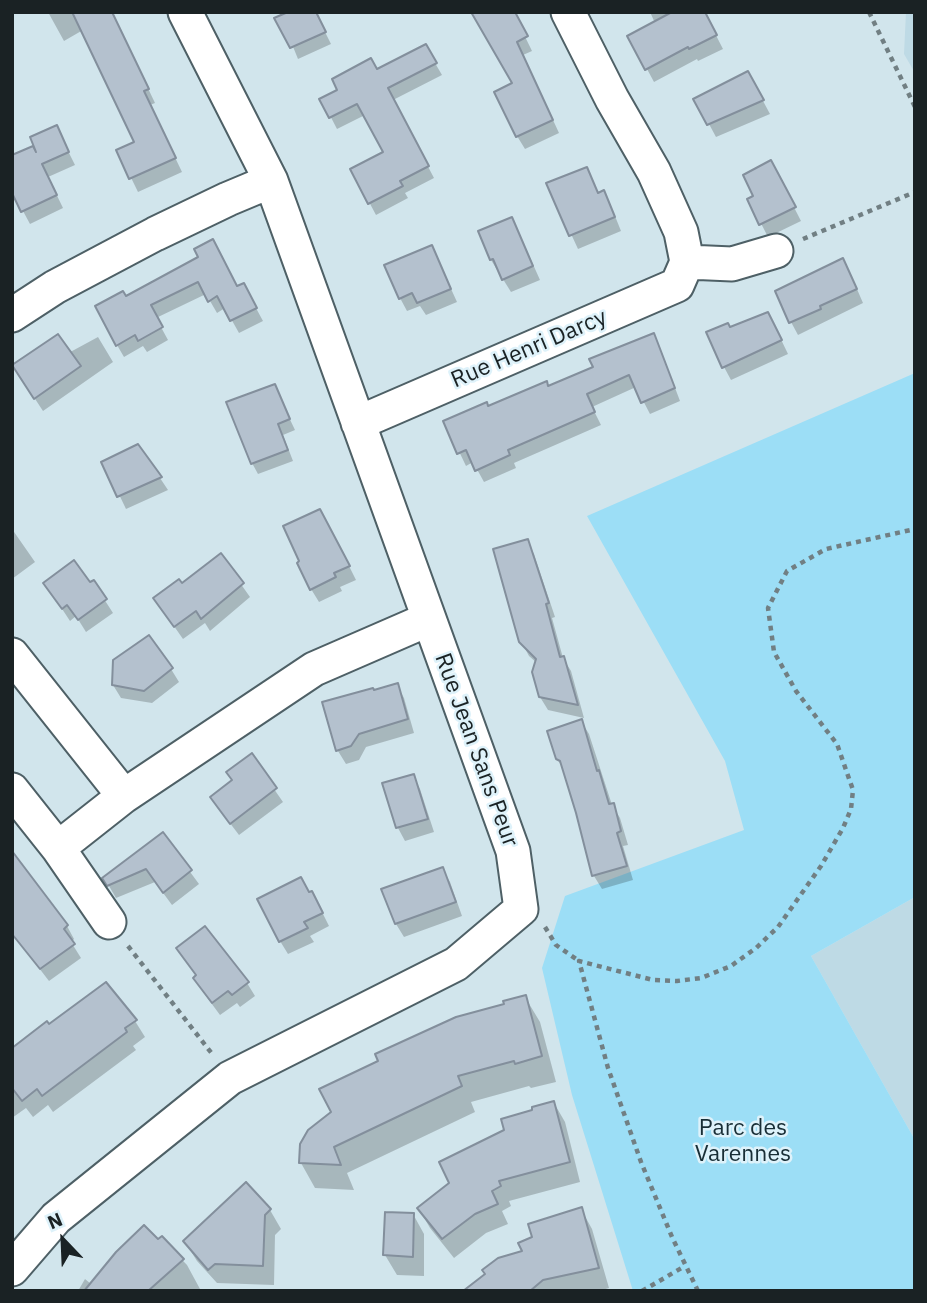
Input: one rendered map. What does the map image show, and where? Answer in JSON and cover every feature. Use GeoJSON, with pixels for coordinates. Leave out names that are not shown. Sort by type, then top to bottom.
{"type":"FeatureCollection","features":[{"type":"Feature","properties":{"kind":"street","name":"Rue Jean Sans Peur"},"geometry":{"type":"LineString","coordinates":[[185,12],[271,181],[513,851],[521,909]]}},
{"type":"Feature","properties":{"kind":"street"},"geometry":{"type":"LineString","coordinates":[[568,12],[612,99],[654,172],[681,232],[687,262],[732,264],[776,251]]}},
{"type":"Feature","properties":{"kind":"street"},"geometry":{"type":"LineString","coordinates":[[12,315],[55,287],[155,234],[271,181]]}},
{"type":"Feature","properties":{"kind":"street","name":"Rue Henri Darcy"},"geometry":{"type":"LineString","coordinates":[[358,423],[677,285],[687,262]]}},
{"type":"Feature","properties":{"kind":"street"},"geometry":{"type":"LineString","coordinates":[[58,848],[124,796],[314,669],[429,619]]}},
{"type":"Feature","properties":{"kind":"street"},"geometry":{"type":"LineString","coordinates":[[12,654],[124,796]]}},
{"type":"Feature","properties":{"kind":"street"},"geometry":{"type":"LineString","coordinates":[[12,790],[58,848],[109,922]]}},
{"type":"Feature","properties":{"kind":"street"},"geometry":{"type":"LineString","coordinates":[[12,1269],[56,1219],[230,1078],[456,964],[521,909]]}},
{"type":"Feature","properties":{"kind":"path"},"geometry":{"type":"LineString","coordinates":[[869,12],[915,107]]}},
{"type":"Feature","properties":{"kind":"path"},"geometry":{"type":"LineString","coordinates":[[776,251],[915,192]]}},
{"type":"Feature","properties":{"kind":"path"},"geometry":{"type":"LineString","coordinates":[[521,909],[542,922],[556,946],[579,961],[653,980],[701,978],[730,966],[757,948],[784,919],[821,866],[844,828],[851,809],[853,790],[837,744],[796,691],[774,652],[768,608],[787,571],[826,549],[915,529]]}},
{"type":"Feature","properties":{"kind":"path"},"geometry":{"type":"LineString","coordinates":[[109,922],[230,1078]]}},
{"type":"Feature","properties":{"kind":"path"},"geometry":{"type":"LineString","coordinates":[[579,961],[608,1068],[637,1150],[698,1291]]}},
{"type":"Feature","properties":{"kind":"path"},"geometry":{"type":"LineString","coordinates":[[642,1291],[685,1266]]}},
{"type":"Feature","properties":{"kind":"shaded area"},"geometry":{"type":"Polygon","coordinates":[[[906,12],[915,12],[915,73],[904,54],[906,12]]]}},
{"type":"Feature","properties":{"kind":"shaded area"},"geometry":{"type":"Polygon","coordinates":[[[915,897],[915,1140],[811,956],[915,897]]]}},
{"type":"Feature","properties":{"kind":"green space","name":"Parc des Varennes"},"geometry":{"type":"Polygon","coordinates":[[[915,373],[915,897],[811,956],[915,1140],[915,1291],[633,1291],[572,1095],[542,968],[565,896],[744,830],[725,761],[587,516],[915,373]]]}},
{"type":"Feature","properties":{"kind":"building"},"geometry":{"type":"Polygon","coordinates":[[[72,12],[112,12],[149,89],[144,91],[176,158],[129,179],[116,150],[134,142],[72,12]]]}},
{"type":"Feature","properties":{"kind":"building"},"geometry":{"type":"Polygon","coordinates":[[[288,12],[316,12],[326,32],[290,48],[274,18],[288,12]]]}},
{"type":"Feature","properties":{"kind":"building"},"geometry":{"type":"Polygon","coordinates":[[[471,12],[515,12],[528,36],[517,42],[553,120],[516,137],[494,92],[512,83],[471,12]]]}},
{"type":"Feature","properties":{"kind":"building"},"geometry":{"type":"Polygon","coordinates":[[[672,12],[705,12],[717,35],[645,70],[627,36],[672,12]]]}},
{"type":"Feature","properties":{"kind":"building"},"geometry":{"type":"Polygon","coordinates":[[[426,44],[437,63],[388,88],[429,166],[400,181],[403,186],[368,204],[350,169],[383,152],[357,104],[329,118],[319,99],[337,90],[332,79],[371,58],[377,69],[426,44]]]}},
{"type":"Feature","properties":{"kind":"building"},"geometry":{"type":"Polygon","coordinates":[[[748,71],[764,100],[707,125],[693,99],[748,71]]]}},
{"type":"Feature","properties":{"kind":"building"},"geometry":{"type":"Polygon","coordinates":[[[57,125],[69,152],[42,164],[57,195],[21,212],[12,193],[12,155],[33,146],[36,152],[30,137],[57,125]]]}},
{"type":"Feature","properties":{"kind":"building"},"geometry":{"type":"Polygon","coordinates":[[[771,160],[796,207],[759,225],[747,199],[753,196],[743,175],[771,160]]]}},
{"type":"Feature","properties":{"kind":"building"},"geometry":{"type":"Polygon","coordinates":[[[587,167],[598,193],[604,190],[615,217],[569,236],[546,183],[587,167]]]}},
{"type":"Feature","properties":{"kind":"building"},"geometry":{"type":"Polygon","coordinates":[[[512,217],[533,266],[502,280],[478,231],[512,217]]]}},
{"type":"Feature","properties":{"kind":"building"},"geometry":{"type":"Polygon","coordinates":[[[213,239],[237,286],[244,283],[257,308],[230,321],[217,296],[208,302],[198,282],[151,305],[163,327],[138,341],[135,335],[116,346],[95,306],[123,291],[126,296],[198,257],[194,249],[213,239]]]}},
{"type":"Feature","properties":{"kind":"building"},"geometry":{"type":"Polygon","coordinates":[[[432,245],[451,289],[417,303],[412,293],[399,299],[384,265],[432,245]]]}},
{"type":"Feature","properties":{"kind":"building"},"geometry":{"type":"Polygon","coordinates":[[[843,258],[857,289],[789,323],[775,291],[843,258]]]}},
{"type":"Feature","properties":{"kind":"building"},"geometry":{"type":"Polygon","coordinates":[[[768,312],[782,340],[722,368],[706,332],[728,323],[730,327],[768,312]]]}},
{"type":"Feature","properties":{"kind":"building"},"geometry":{"type":"Polygon","coordinates":[[[654,333],[675,388],[641,403],[629,375],[587,394],[595,412],[508,450],[510,455],[475,471],[466,450],[457,454],[443,421],[487,402],[488,406],[547,381],[548,386],[593,367],[589,359],[654,333]]]}},
{"type":"Feature","properties":{"kind":"building"},"geometry":{"type":"Polygon","coordinates":[[[58,334],[81,366],[34,399],[12,365],[58,334]]]}},
{"type":"Feature","properties":{"kind":"building"},"geometry":{"type":"Polygon","coordinates":[[[275,384],[290,419],[278,424],[288,450],[251,464],[226,402],[275,384]]]}},
{"type":"Feature","properties":{"kind":"building"},"geometry":{"type":"Polygon","coordinates":[[[138,444],[162,477],[117,497],[101,462],[138,444]]]}},
{"type":"Feature","properties":{"kind":"building"},"geometry":{"type":"Polygon","coordinates":[[[320,509],[350,566],[334,573],[336,577],[310,590],[283,526],[320,509]]]}},
{"type":"Feature","properties":{"kind":"building"},"geometry":{"type":"Polygon","coordinates":[[[528,539],[549,603],[546,604],[560,657],[564,656],[578,705],[539,697],[532,672],[536,659],[519,642],[493,549],[528,539]]]}},
{"type":"Feature","properties":{"kind":"building"},"geometry":{"type":"Polygon","coordinates":[[[221,553],[244,583],[201,619],[196,611],[174,627],[153,598],[179,579],[182,583],[221,553]]]}},
{"type":"Feature","properties":{"kind":"building"},"geometry":{"type":"Polygon","coordinates":[[[74,560],[90,582],[94,580],[107,599],[78,620],[67,605],[62,609],[43,583],[74,560]]]}},
{"type":"Feature","properties":{"kind":"building"},"geometry":{"type":"Polygon","coordinates":[[[149,635],[173,668],[144,691],[112,685],[113,660],[149,635]]]}},
{"type":"Feature","properties":{"kind":"building"},"geometry":{"type":"Polygon","coordinates":[[[398,683],[408,719],[359,734],[351,746],[336,751],[322,702],[398,683]]]}},
{"type":"Feature","properties":{"kind":"building"},"geometry":{"type":"Polygon","coordinates":[[[582,719],[609,804],[614,803],[621,831],[617,833],[627,866],[592,876],[560,761],[556,759],[547,731],[582,719]]]}},
{"type":"Feature","properties":{"kind":"building"},"geometry":{"type":"Polygon","coordinates":[[[252,753],[277,788],[230,824],[210,797],[232,780],[226,772],[252,753]]]}},
{"type":"Feature","properties":{"kind":"building"},"geometry":{"type":"Polygon","coordinates":[[[414,774],[428,819],[396,828],[382,783],[414,774]]]}},
{"type":"Feature","properties":{"kind":"building"},"geometry":{"type":"Polygon","coordinates":[[[163,832],[192,870],[163,893],[146,869],[107,886],[102,878],[163,832]]]}},
{"type":"Feature","properties":{"kind":"building"},"geometry":{"type":"Polygon","coordinates":[[[12,851],[68,925],[64,929],[75,944],[40,969],[12,934],[12,851]]]}},
{"type":"Feature","properties":{"kind":"building"},"geometry":{"type":"Polygon","coordinates":[[[443,867],[456,902],[395,924],[381,889],[443,867]]]}},
{"type":"Feature","properties":{"kind":"building"},"geometry":{"type":"Polygon","coordinates":[[[301,877],[323,913],[304,922],[308,928],[279,942],[257,899],[301,877]]]}},
{"type":"Feature","properties":{"kind":"building"},"geometry":{"type":"Polygon","coordinates":[[[205,926],[249,982],[232,995],[228,991],[212,1003],[193,978],[196,975],[176,948],[205,926]]]}},
{"type":"Feature","properties":{"kind":"building"},"geometry":{"type":"Polygon","coordinates":[[[106,982],[137,1020],[125,1028],[127,1032],[42,1096],[37,1089],[22,1101],[12,1088],[12,1048],[106,982]]]}},
{"type":"Feature","properties":{"kind":"building"},"geometry":{"type":"Polygon","coordinates":[[[526,995],[542,1056],[458,1076],[462,1086],[334,1147],[341,1165],[299,1163],[300,1144],[308,1130],[331,1112],[319,1089],[378,1061],[375,1054],[456,1017],[526,995]]]}},
{"type":"Feature","properties":{"kind":"building"},"geometry":{"type":"Polygon","coordinates":[[[554,1101],[570,1162],[499,1181],[501,1186],[492,1191],[498,1204],[475,1214],[442,1239],[417,1208],[449,1183],[439,1162],[504,1130],[501,1119],[554,1101]]]}},
{"type":"Feature","properties":{"kind":"building"},"geometry":{"type":"Polygon","coordinates":[[[246,1182],[271,1209],[265,1215],[263,1266],[215,1264],[208,1270],[183,1241],[246,1182]]]}},
{"type":"Feature","properties":{"kind":"building"},"geometry":{"type":"Polygon","coordinates":[[[582,1207],[599,1268],[543,1280],[530,1291],[463,1291],[485,1274],[482,1270],[498,1258],[522,1251],[518,1243],[532,1237],[528,1224],[582,1207]]]}},
{"type":"Feature","properties":{"kind":"building"},"geometry":{"type":"Polygon","coordinates":[[[385,1212],[414,1213],[413,1257],[383,1255],[385,1212]]]}},
{"type":"Feature","properties":{"kind":"building"},"geometry":{"type":"Polygon","coordinates":[[[144,1225],[158,1239],[162,1236],[184,1259],[148,1291],[84,1291],[116,1252],[144,1225]]]}}]}
